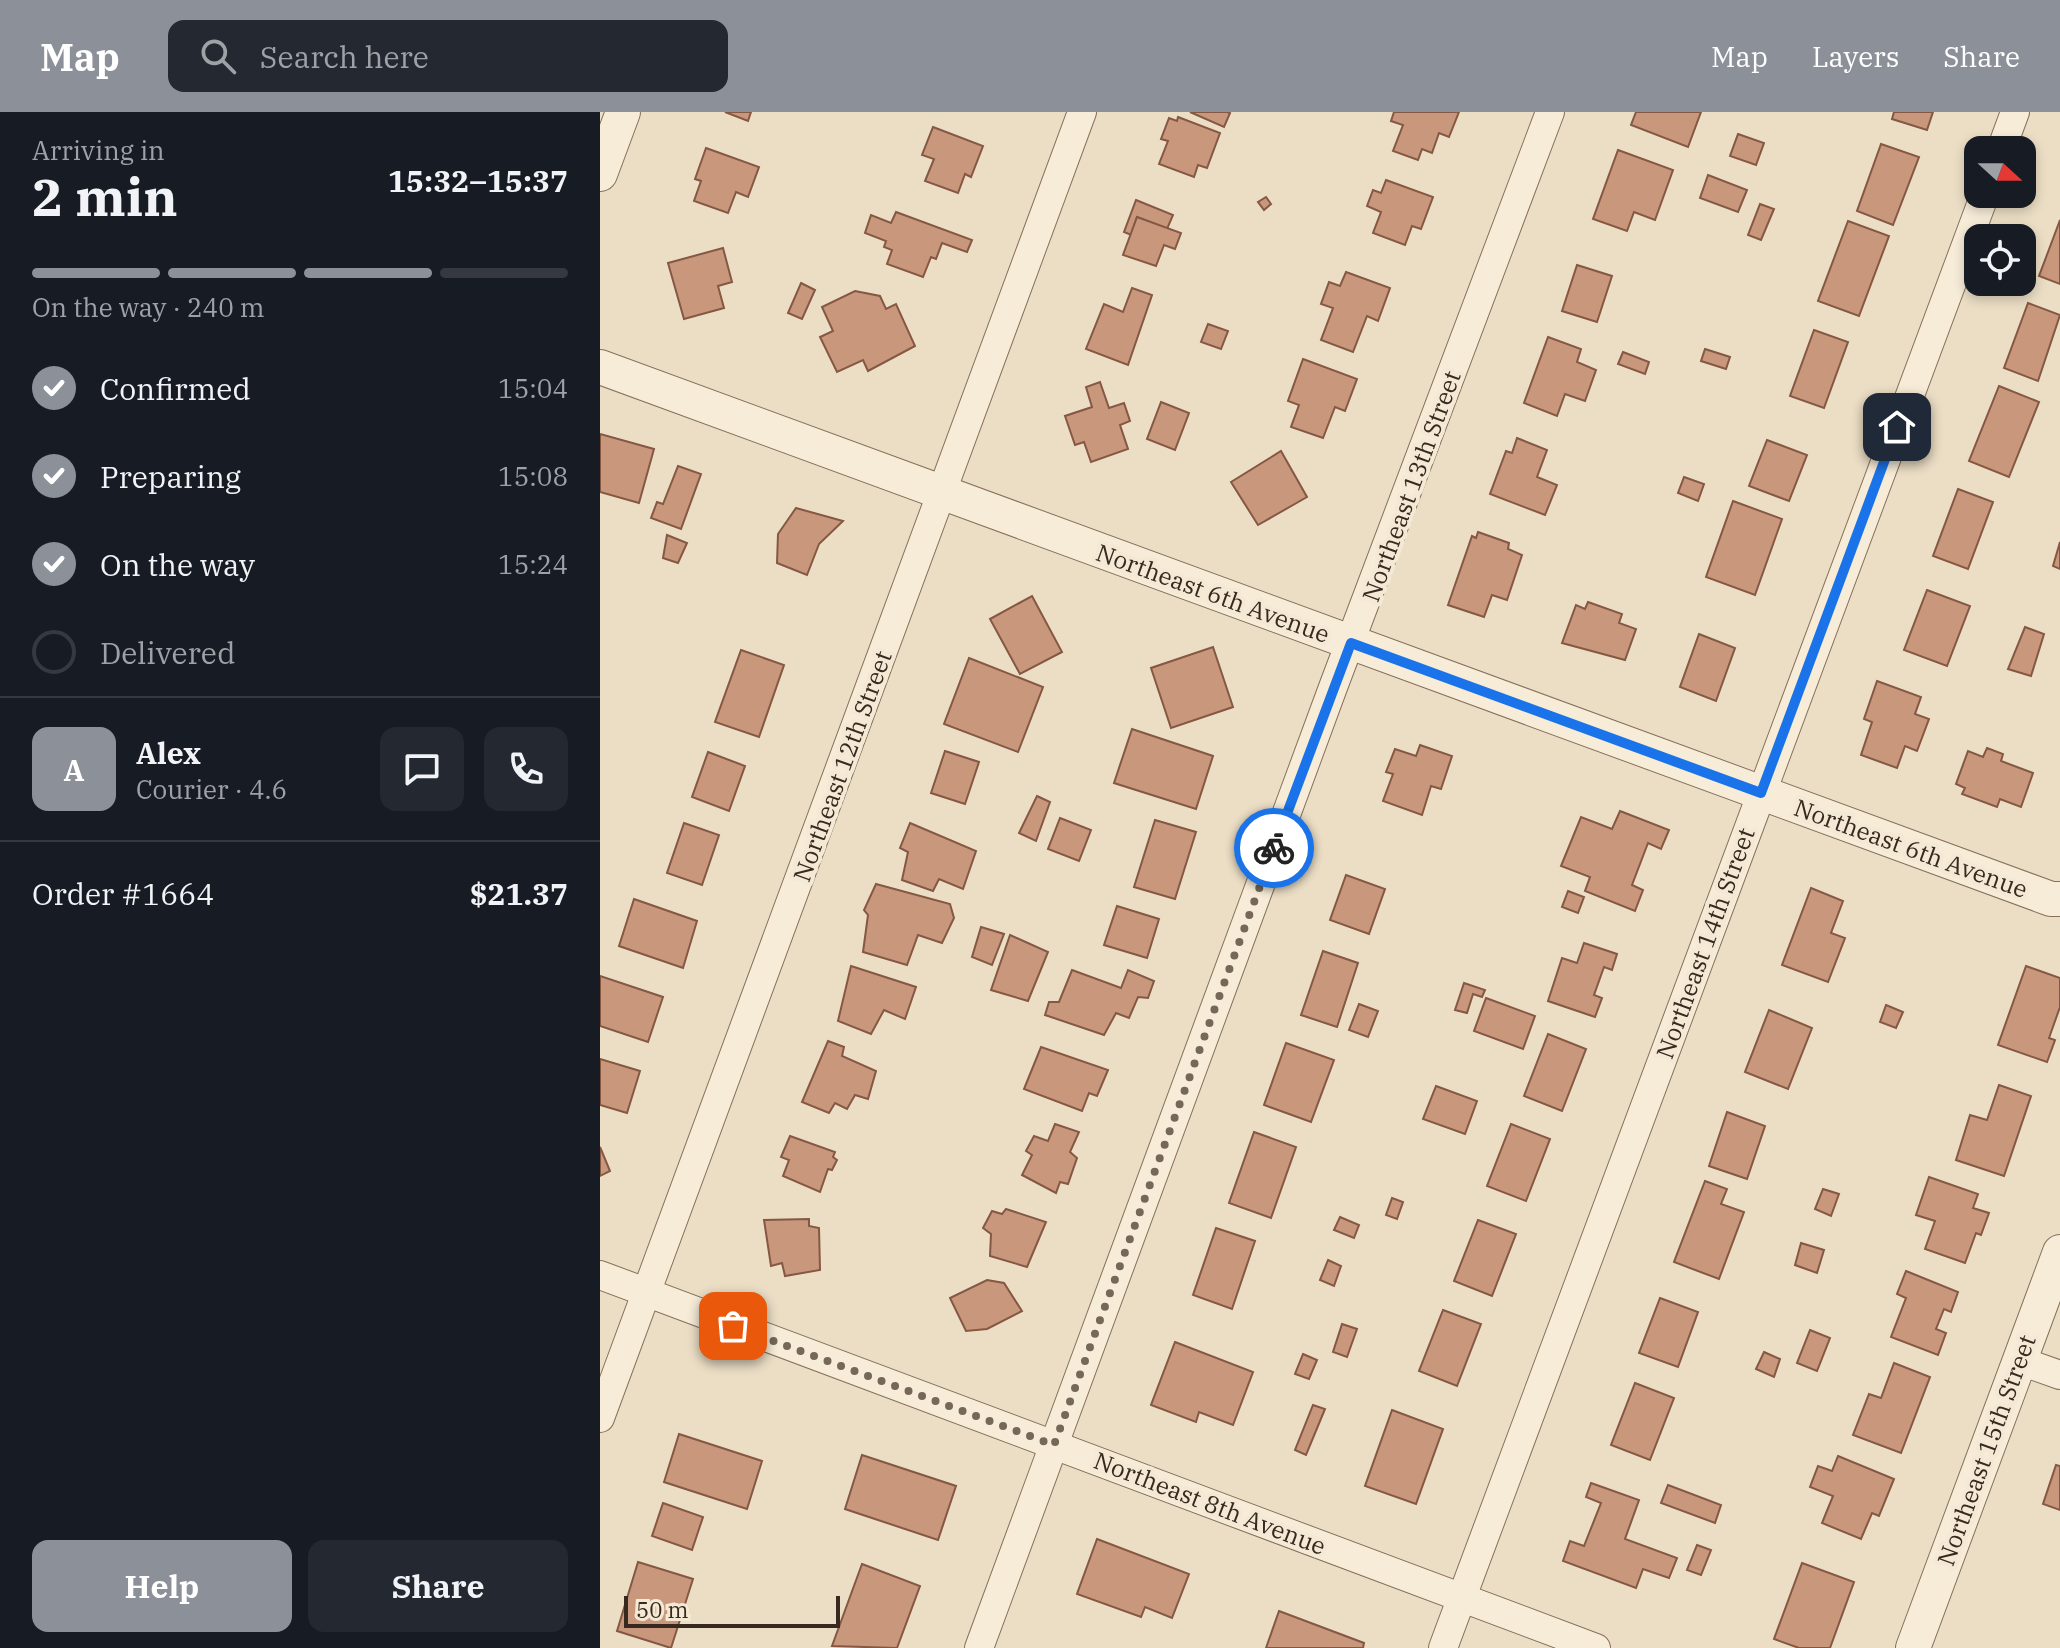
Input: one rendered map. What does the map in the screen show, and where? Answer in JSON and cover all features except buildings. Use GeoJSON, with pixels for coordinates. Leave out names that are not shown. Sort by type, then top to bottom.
{"type":"FeatureCollection","features":[{"type":"Feature","properties":{"kind":"street","name":"Northeast 12th Street"},"geometry":{"type":"LineString","coordinates":[[600,1418],[1082,112]]}},
{"type":"Feature","properties":{"kind":"street","name":"Northeast 13th Street"},"geometry":{"type":"LineString","coordinates":[[979,1648],[1550,112]]}},
{"type":"Feature","properties":{"kind":"street"},"geometry":{"type":"LineString","coordinates":[[2006,136],[2015,112]]}},
{"type":"Feature","properties":{"kind":"street"},"geometry":{"type":"LineString","coordinates":[[600,174],[612,128]]}},
{"type":"Feature","properties":{"kind":"street","name":"Northeast 14th Street"},"geometry":{"type":"LineString","coordinates":[[1443,1648],[1980,208]]}},
{"type":"Feature","properties":{"kind":"street","name":"Northeast 6th Avenue"},"geometry":{"type":"LineString","coordinates":[[600,367],[2057,902]]}},
{"type":"Feature","properties":{"kind":"street","name":"Northeast 15th Street"},"geometry":{"type":"LineString","coordinates":[[1913,1648],[2060,1252]]}},
{"type":"Feature","properties":{"kind":"street","name":"Northeast 8th Avenue"},"geometry":{"type":"LineString","coordinates":[[600,1275],[1596,1648]]}},
{"type":"Feature","properties":{"kind":"street"},"geometry":{"type":"LineString","coordinates":[[2020,1361],[2060,1375]]}},
{"type":"Feature","properties":{"kind":"way so far"},"geometry":{"type":"LineString","coordinates":[[733,1326],[1054,1445],[1274,848]]}},
{"type":"Feature","properties":{"kind":"route"},"geometry":{"type":"LineString","coordinates":[[1274,848],[1351,643],[1761,793],[1897,427]]}}]}
